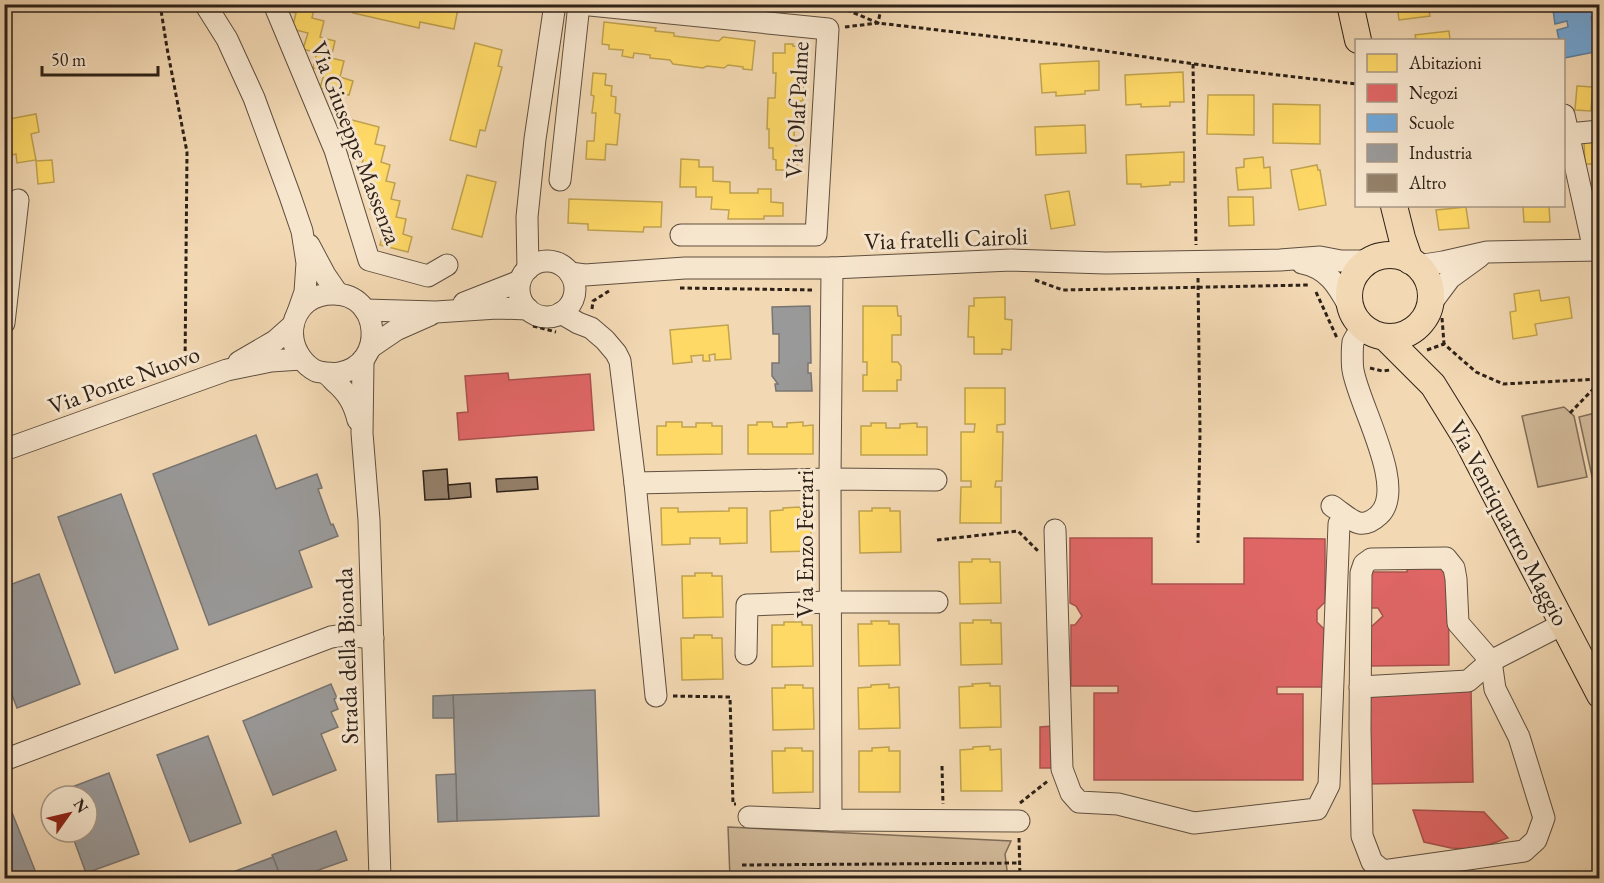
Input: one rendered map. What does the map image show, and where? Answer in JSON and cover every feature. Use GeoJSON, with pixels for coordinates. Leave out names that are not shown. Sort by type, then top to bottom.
{"type":"FeatureCollection","features":[{"type":"Feature","properties":{"kind":"main road"},"geometry":{"type":"LineString","coordinates":[[1350,4],[1358,39]]}},
{"type":"Feature","properties":{"kind":"main road"},"geometry":{"type":"LineString","coordinates":[[1389,207],[1383,244],[1372,259],[1359,269],[1353,279],[1349,291],[1350,304],[1367,326],[1396,336],[1408,333],[1420,336],[1431,295],[1429,284],[1414,263],[1402,238],[1394,207]]}},
{"type":"Feature","properties":{"kind":"main road"},"geometry":{"type":"LineString","coordinates":[[1372,259],[1387,255],[1414,263]]}},
{"type":"Feature","properties":{"kind":"main road","name":"Via Ventiquattro Maggio"},"geometry":{"type":"LineString","coordinates":[[1420,336],[1433,385],[1472,451],[1599,695]]}},
{"type":"Feature","properties":{"kind":"street"},"geometry":{"type":"LineString","coordinates":[[205,4],[227,39],[254,98],[302,231],[316,259],[338,294],[358,302],[371,321],[373,334],[367,353]]}},
{"type":"Feature","properties":{"kind":"street","name":"Via Giuseppe Massenza"},"geometry":{"type":"LineString","coordinates":[[274,4],[335,150],[369,260],[428,276],[447,265]]}},
{"type":"Feature","properties":{"kind":"street"},"geometry":{"type":"LineString","coordinates":[[529,317],[519,289],[524,275],[535,139],[555,4]]}},
{"type":"Feature","properties":{"kind":"street","name":"Via Olaf Palme"},"geometry":{"type":"LineString","coordinates":[[560,180],[580,4],[828,29],[816,235],[681,235]]}},
{"type":"Feature","properties":{"kind":"street"},"geometry":{"type":"LineString","coordinates":[[1414,263],[1443,262],[1487,252],[1597,250],[1566,124],[1599,131]]}},
{"type":"Feature","properties":{"kind":"street"},"geometry":{"type":"LineString","coordinates":[[4,323],[18,200]]}},
{"type":"Feature","properties":{"kind":"street"},"geometry":{"type":"LineString","coordinates":[[527,217],[539,243],[573,279],[568,309]]}},
{"type":"Feature","properties":{"kind":"street"},"geometry":{"type":"LineString","coordinates":[[302,231],[307,263],[305,292],[292,337],[301,359],[308,366],[326,373],[339,373],[352,369],[367,353],[396,330],[524,275],[541,262],[548,261],[563,268]]}},
{"type":"Feature","properties":{"kind":"street"},"geometry":{"type":"LineString","coordinates":[[1420,336],[1450,278],[1487,252]]}},
{"type":"Feature","properties":{"kind":"street","name":"Via fratelli Cairoli"},"geometry":{"type":"LineString","coordinates":[[563,268],[585,275],[615,279],[685,268],[832,268],[1011,260],[1106,263],[1280,260],[1320,257],[1341,261],[1372,259]]}},
{"type":"Feature","properties":{"kind":"street","name":"Via fratelli Cairoli"},"geometry":{"type":"LineString","coordinates":[[1280,260],[1311,265],[1326,273],[1367,326]]}},
{"type":"Feature","properties":{"kind":"street","name":"Via Enzo Ferrari"},"geometry":{"type":"LineString","coordinates":[[831,820],[832,268]]}},
{"type":"Feature","properties":{"kind":"street","name":"Via fratelli Cairoli"},"geometry":{"type":"LineString","coordinates":[[568,309],[615,279]]}},
{"type":"Feature","properties":{"kind":"street","name":"Via Ponte Nuovo"},"geometry":{"type":"LineString","coordinates":[[227,370],[274,341],[296,319],[306,303],[316,297],[338,294]]}},
{"type":"Feature","properties":{"kind":"street"},"geometry":{"type":"LineString","coordinates":[[365,310],[440,311],[497,308],[529,317],[550,316],[568,309]]}},
{"type":"Feature","properties":{"kind":"street"},"geometry":{"type":"LineString","coordinates":[[568,309],[605,340],[620,361],[635,483],[656,696]]}},
{"type":"Feature","properties":{"kind":"street"},"geometry":{"type":"LineString","coordinates":[[1055,530],[1062,769],[1071,793],[1079,801],[1118,804],[1194,823],[1317,809],[1329,785],[1336,515],[1359,524],[1371,523],[1383,512],[1389,493],[1385,463],[1353,370],[1353,342],[1367,326]]}},
{"type":"Feature","properties":{"kind":"street","name":"Strada della Bionda"},"geometry":{"type":"LineString","coordinates":[[367,353],[362,433],[369,520],[380,879]]}},
{"type":"Feature","properties":{"kind":"street","name":"Via Ponte Nuovo"},"geometry":{"type":"LineString","coordinates":[[4,450],[227,370],[301,359]]}},
{"type":"Feature","properties":{"kind":"street","name":"Strada della Bionda"},"geometry":{"type":"LineString","coordinates":[[326,373],[352,401],[362,433]]}},
{"type":"Feature","properties":{"kind":"street"},"geometry":{"type":"LineString","coordinates":[[635,483],[830,479],[936,480]]}},
{"type":"Feature","properties":{"kind":"street"},"geometry":{"type":"LineString","coordinates":[[1446,558],[1454,568],[1458,624],[1491,661],[1495,689],[1519,737],[1544,818],[1536,840],[1524,851],[1383,871],[1371,862],[1362,836],[1360,687],[1361,573],[1364,564],[1371,559],[1446,558]]}},
{"type":"Feature","properties":{"kind":"street"},"geometry":{"type":"LineString","coordinates":[[746,654],[747,605],[937,602]]}},
{"type":"Feature","properties":{"kind":"street"},"geometry":{"type":"LineString","coordinates":[[1360,687],[1468,681],[1491,661],[1563,624]]}},
{"type":"Feature","properties":{"kind":"street"},"geometry":{"type":"LineString","coordinates":[[4,760],[331,637],[345,635],[373,638]]}},
{"type":"Feature","properties":{"kind":"street"},"geometry":{"type":"LineString","coordinates":[[744,811],[831,820],[1019,812]]}},
{"type":"Feature","properties":{"kind":"path"},"geometry":{"type":"LineString","coordinates":[[160,4],[187,152],[184,385]]}},
{"type":"Feature","properties":{"kind":"path"},"geometry":{"type":"LineString","coordinates":[[833,4],[878,23]]}},
{"type":"Feature","properties":{"kind":"path"},"geometry":{"type":"LineString","coordinates":[[878,23],[882,4]]}},
{"type":"Feature","properties":{"kind":"path"},"geometry":{"type":"LineString","coordinates":[[828,29],[878,23],[1355,84]]}},
{"type":"Feature","properties":{"kind":"path"},"geometry":{"type":"LineString","coordinates":[[1193,64],[1200,434],[1198,543]]}},
{"type":"Feature","properties":{"kind":"path"},"geometry":{"type":"LineString","coordinates":[[1028,277],[1063,290],[1313,285],[1338,340],[1353,356],[1369,368],[1382,371],[1397,369],[1420,336],[1444,344],[1476,372],[1503,384],[1599,381]]}},
{"type":"Feature","properties":{"kind":"path"},"geometry":{"type":"LineString","coordinates":[[591,328],[595,321],[592,314],[593,301],[615,279]]}},
{"type":"Feature","properties":{"kind":"path"},"geometry":{"type":"LineString","coordinates":[[676,288],[832,290]]}},
{"type":"Feature","properties":{"kind":"path"},"geometry":{"type":"LineString","coordinates":[[529,317],[539,329],[568,309]]}},
{"type":"Feature","properties":{"kind":"path"},"geometry":{"type":"LineString","coordinates":[[1570,413],[1599,381]]}},
{"type":"Feature","properties":{"kind":"path"},"geometry":{"type":"LineString","coordinates":[[937,540],[1018,531],[1057,571]]}},
{"type":"Feature","properties":{"kind":"path"},"geometry":{"type":"LineString","coordinates":[[656,696],[730,697],[733,804],[744,811]]}},
{"type":"Feature","properties":{"kind":"path"},"geometry":{"type":"LineString","coordinates":[[942,766],[943,804]]}},
{"type":"Feature","properties":{"kind":"path"},"geometry":{"type":"LineString","coordinates":[[1019,812],[1062,769]]}},
{"type":"Feature","properties":{"kind":"path"},"geometry":{"type":"LineString","coordinates":[[742,865],[1019,863]]}},
{"type":"Feature","properties":{"kind":"shaded area"},"geometry":{"type":"Polygon","coordinates":[[[1564,407],[1574,416],[1587,477],[1538,487],[1522,416],[1564,407]]]}},
{"type":"Feature","properties":{"kind":"shaded area"},"geometry":{"type":"Polygon","coordinates":[[[1599,412],[1599,479],[1593,481],[1579,417],[1599,412]]]}},
{"type":"Feature","properties":{"kind":"shaded area"},"geometry":{"type":"Polygon","coordinates":[[[728,827],[1011,841],[1005,854],[1008,878],[730,878],[728,827]]]}},
{"type":"Feature","properties":{"kind":"building: Abitazioni"},"geometry":{"type":"Polygon","coordinates":[[[284,4],[315,4],[312,18],[324,21],[320,37],[335,41],[331,58],[344,61],[340,77],[353,81],[349,95],[320,88],[325,71],[313,68],[317,53],[303,49],[308,33],[292,29],[296,13],[283,10],[284,4]]]}},
{"type":"Feature","properties":{"kind":"building: Abitazioni"},"geometry":{"type":"Polygon","coordinates":[[[355,4],[459,4],[454,29],[420,22],[419,28],[353,13],[355,4]]]}},
{"type":"Feature","properties":{"kind":"building: Abitazioni"},"geometry":{"type":"Polygon","coordinates":[[[1397,4],[1428,4],[1430,16],[1399,20],[1397,4]]]}},
{"type":"Feature","properties":{"kind":"building: Abitazioni"},"geometry":{"type":"Polygon","coordinates":[[[604,22],[656,28],[655,31],[674,33],[674,36],[719,41],[723,37],[755,41],[752,70],[728,65],[724,68],[707,66],[703,68],[673,64],[670,60],[650,58],[650,55],[634,53],[633,58],[622,56],[623,50],[609,49],[609,45],[602,44],[604,22]]]}},
{"type":"Feature","properties":{"kind":"building: Abitazioni"},"geometry":{"type":"Polygon","coordinates":[[[1449,31],[1450,39],[1416,39],[1415,35],[1449,31]]]}},
{"type":"Feature","properties":{"kind":"building: Abitazioni"},"geometry":{"type":"Polygon","coordinates":[[[475,43],[502,50],[498,66],[502,67],[485,131],[480,130],[476,147],[450,140],[475,43]]]}},
{"type":"Feature","properties":{"kind":"building: Abitazioni"},"geometry":{"type":"Polygon","coordinates":[[[785,44],[800,47],[800,62],[804,62],[803,101],[795,101],[794,138],[796,138],[796,149],[798,149],[797,170],[776,170],[776,160],[773,159],[773,148],[769,148],[769,129],[767,129],[768,98],[775,98],[776,73],[773,73],[773,53],[785,53],[785,44]]]}},
{"type":"Feature","properties":{"kind":"building: Abitazioni"},"geometry":{"type":"Polygon","coordinates":[[[1099,61],[1099,90],[1085,91],[1085,94],[1056,96],[1056,92],[1042,93],[1040,64],[1099,61]]]}},
{"type":"Feature","properties":{"kind":"building: Abitazioni"},"geometry":{"type":"Polygon","coordinates":[[[1183,72],[1184,102],[1170,102],[1170,106],[1126,105],[1125,75],[1183,72]]]}},
{"type":"Feature","properties":{"kind":"building: Abitazioni"},"geometry":{"type":"Polygon","coordinates":[[[593,73],[606,74],[605,85],[612,86],[611,96],[616,97],[615,113],[620,114],[617,145],[606,144],[605,160],[586,159],[587,141],[594,141],[596,113],[592,113],[593,73]]]}},
{"type":"Feature","properties":{"kind":"building: Abitazioni"},"geometry":{"type":"Polygon","coordinates":[[[1577,86],[1593,87],[1591,111],[1575,110],[1577,86]]]}},
{"type":"Feature","properties":{"kind":"building: Abitazioni"},"geometry":{"type":"Polygon","coordinates":[[[1208,95],[1254,95],[1254,135],[1207,134],[1208,95]]]}},
{"type":"Feature","properties":{"kind":"building: Abitazioni"},"geometry":{"type":"Polygon","coordinates":[[[1273,104],[1320,105],[1320,144],[1273,143],[1273,104]]]}},
{"type":"Feature","properties":{"kind":"building: Abitazioni"},"geometry":{"type":"Polygon","coordinates":[[[36,114],[39,132],[31,134],[36,160],[17,163],[16,154],[7,156],[4,142],[4,120],[36,114]]]}},
{"type":"Feature","properties":{"kind":"building: Abitazioni"},"geometry":{"type":"Polygon","coordinates":[[[352,120],[379,127],[375,144],[385,146],[381,162],[390,165],[386,181],[395,183],[391,199],[400,201],[396,217],[406,219],[403,234],[412,237],[408,252],[380,245],[384,230],[377,228],[381,212],[370,209],[374,193],[364,190],[368,174],[360,172],[364,156],[355,154],[359,139],[348,136],[352,120]]]}},
{"type":"Feature","properties":{"kind":"building: Abitazioni"},"geometry":{"type":"Polygon","coordinates":[[[1085,125],[1086,153],[1036,155],[1035,127],[1085,125]]]}},
{"type":"Feature","properties":{"kind":"building: Abitazioni"},"geometry":{"type":"Polygon","coordinates":[[[1584,142],[1600,142],[1600,164],[1585,164],[1584,142]]]}},
{"type":"Feature","properties":{"kind":"building: Abitazioni"},"geometry":{"type":"Polygon","coordinates":[[[1184,152],[1184,182],[1141,187],[1141,184],[1127,184],[1126,155],[1184,152]]]}},
{"type":"Feature","properties":{"kind":"building: Abitazioni"},"geometry":{"type":"Polygon","coordinates":[[[1263,157],[1264,168],[1270,167],[1271,188],[1238,190],[1236,168],[1244,167],[1244,159],[1263,157]]]}},
{"type":"Feature","properties":{"kind":"building: Abitazioni"},"geometry":{"type":"Polygon","coordinates":[[[681,159],[699,160],[699,167],[713,167],[713,181],[730,182],[730,193],[758,193],[758,189],[771,189],[771,202],[783,203],[783,216],[764,216],[764,219],[728,219],[729,210],[711,209],[712,197],[696,197],[696,187],[680,187],[681,159]]]}},
{"type":"Feature","properties":{"kind":"building: Abitazioni"},"geometry":{"type":"Polygon","coordinates":[[[52,160],[54,182],[38,184],[36,161],[52,160]]]}},
{"type":"Feature","properties":{"kind":"building: Abitazioni"},"geometry":{"type":"Polygon","coordinates":[[[1317,165],[1320,170],[1326,205],[1299,210],[1291,170],[1317,165]]]}},
{"type":"Feature","properties":{"kind":"building: Abitazioni"},"geometry":{"type":"Polygon","coordinates":[[[467,175],[496,182],[482,237],[452,229],[467,175]]]}},
{"type":"Feature","properties":{"kind":"building: Abitazioni"},"geometry":{"type":"Polygon","coordinates":[[[1069,191],[1075,225],[1051,229],[1045,195],[1069,191]]]}},
{"type":"Feature","properties":{"kind":"building: Abitazioni"},"geometry":{"type":"Polygon","coordinates":[[[1228,197],[1253,197],[1254,225],[1229,226],[1228,197]]]}},
{"type":"Feature","properties":{"kind":"building: Abitazioni"},"geometry":{"type":"Polygon","coordinates":[[[569,199],[662,202],[661,227],[644,227],[643,232],[588,230],[588,224],[568,223],[569,199]]]}},
{"type":"Feature","properties":{"kind":"building: Abitazioni"},"geometry":{"type":"Polygon","coordinates":[[[1466,207],[1469,228],[1439,230],[1436,210],[1466,207]]]}},
{"type":"Feature","properties":{"kind":"building: Abitazioni"},"geometry":{"type":"Polygon","coordinates":[[[1523,207],[1549,207],[1550,222],[1524,222],[1523,207]]]}},
{"type":"Feature","properties":{"kind":"building: Abitazioni"},"geometry":{"type":"Polygon","coordinates":[[[1539,290],[1541,301],[1569,297],[1572,318],[1535,324],[1537,335],[1513,339],[1510,312],[1516,311],[1514,294],[1539,290]]]}},
{"type":"Feature","properties":{"kind":"building: Abitazioni"},"geometry":{"type":"Polygon","coordinates":[[[1005,297],[1005,319],[1012,320],[1011,350],[1002,349],[1002,354],[974,354],[974,337],[968,337],[969,306],[974,306],[974,298],[1005,297]]]}},
{"type":"Feature","properties":{"kind":"building: Abitazioni"},"geometry":{"type":"Polygon","coordinates":[[[863,306],[897,306],[898,316],[901,316],[901,335],[892,335],[892,362],[898,362],[901,366],[901,380],[897,380],[897,391],[863,391],[863,375],[867,375],[867,362],[863,362],[863,306]]]}},
{"type":"Feature","properties":{"kind":"building: Abitazioni"},"geometry":{"type":"Polygon","coordinates":[[[728,325],[731,359],[715,360],[715,354],[709,355],[710,361],[703,361],[703,355],[691,356],[692,362],[673,364],[670,330],[728,325]]]}},
{"type":"Feature","properties":{"kind":"building: Abitazioni"},"geometry":{"type":"Polygon","coordinates":[[[965,388],[1005,388],[1005,424],[997,425],[997,432],[1003,432],[1002,481],[996,481],[995,487],[1001,487],[1001,523],[960,523],[961,487],[971,487],[971,481],[961,481],[961,432],[974,432],[975,424],[965,424],[965,388]]]}},
{"type":"Feature","properties":{"kind":"building: Abitazioni"},"geometry":{"type":"Polygon","coordinates":[[[666,422],[682,422],[682,427],[696,427],[696,423],[712,423],[712,426],[722,426],[722,454],[657,455],[657,426],[666,426],[666,422]]]}},
{"type":"Feature","properties":{"kind":"building: Abitazioni"},"geometry":{"type":"Polygon","coordinates":[[[757,422],[772,422],[773,427],[787,427],[787,423],[803,422],[803,426],[813,425],[813,454],[748,454],[748,425],[757,425],[757,422]]]}},
{"type":"Feature","properties":{"kind":"building: Abitazioni"},"geometry":{"type":"Polygon","coordinates":[[[871,423],[886,423],[886,428],[900,428],[900,424],[917,423],[917,427],[927,427],[927,455],[861,455],[861,426],[871,426],[871,423]]]}},
{"type":"Feature","properties":{"kind":"building: Abitazioni"},"geometry":{"type":"Polygon","coordinates":[[[800,507],[801,510],[811,510],[811,551],[771,552],[770,511],[800,507]]]}},
{"type":"Feature","properties":{"kind":"building: Abitazioni"},"geometry":{"type":"Polygon","coordinates":[[[661,508],[678,508],[678,512],[729,511],[729,508],[747,508],[747,543],[720,544],[720,538],[690,538],[690,544],[662,545],[661,508]]]}},
{"type":"Feature","properties":{"kind":"building: Abitazioni"},"geometry":{"type":"Polygon","coordinates":[[[872,508],[890,508],[890,511],[900,511],[901,552],[860,553],[859,511],[872,511],[872,508]]]}},
{"type":"Feature","properties":{"kind":"building: Abitazioni"},"geometry":{"type":"Polygon","coordinates":[[[972,559],[990,559],[990,562],[1000,562],[1001,603],[960,604],[959,562],[972,562],[972,559]]]}},
{"type":"Feature","properties":{"kind":"building: Abitazioni"},"geometry":{"type":"Polygon","coordinates":[[[695,573],[712,573],[712,576],[722,576],[723,617],[683,618],[682,576],[695,576],[695,573]]]}},
{"type":"Feature","properties":{"kind":"building: Abitazioni"},"geometry":{"type":"Polygon","coordinates":[[[973,620],[991,620],[991,623],[1001,623],[1002,664],[961,665],[960,623],[973,623],[973,620]]]}},
{"type":"Feature","properties":{"kind":"building: Abitazioni"},"geometry":{"type":"Polygon","coordinates":[[[871,621],[889,621],[889,624],[899,624],[900,665],[859,666],[858,624],[872,624],[871,621]]]}},
{"type":"Feature","properties":{"kind":"building: Abitazioni"},"geometry":{"type":"Polygon","coordinates":[[[784,622],[802,622],[802,625],[812,625],[813,666],[772,667],[772,625],[784,625],[784,622]]]}},
{"type":"Feature","properties":{"kind":"building: Abitazioni"},"geometry":{"type":"Polygon","coordinates":[[[694,635],[712,635],[712,638],[722,638],[723,679],[682,680],[681,638],[694,638],[694,635]]]}},
{"type":"Feature","properties":{"kind":"building: Abitazioni"},"geometry":{"type":"Polygon","coordinates":[[[990,683],[990,686],[1000,686],[1001,727],[960,728],[959,687],[990,683]]]}},
{"type":"Feature","properties":{"kind":"building: Abitazioni"},"geometry":{"type":"Polygon","coordinates":[[[889,684],[889,688],[899,687],[900,728],[859,729],[858,688],[889,684]]]}},
{"type":"Feature","properties":{"kind":"building: Abitazioni"},"geometry":{"type":"Polygon","coordinates":[[[785,685],[803,685],[803,688],[813,688],[814,729],[773,730],[772,688],[785,688],[785,685]]]}},
{"type":"Feature","properties":{"kind":"building: Abitazioni"},"geometry":{"type":"Polygon","coordinates":[[[990,746],[990,750],[1001,749],[1002,791],[961,791],[960,750],[990,746]]]}},
{"type":"Feature","properties":{"kind":"building: Abitazioni"},"geometry":{"type":"Polygon","coordinates":[[[889,747],[889,751],[900,751],[900,792],[859,792],[859,751],[889,747]]]}},
{"type":"Feature","properties":{"kind":"building: Abitazioni"},"geometry":{"type":"Polygon","coordinates":[[[785,748],[802,748],[802,751],[813,751],[813,792],[773,793],[772,751],[785,751],[785,748]]]}},
{"type":"Feature","properties":{"kind":"building: Negozi"},"geometry":{"type":"Polygon","coordinates":[[[508,373],[509,380],[590,374],[594,430],[459,440],[457,413],[468,412],[465,376],[508,373]]]}},
{"type":"Feature","properties":{"kind":"building: Negozi"},"geometry":{"type":"Polygon","coordinates":[[[1070,538],[1152,538],[1152,584],[1244,584],[1244,538],[1325,539],[1325,602],[1317,610],[1317,622],[1325,630],[1325,687],[1277,687],[1277,694],[1303,694],[1303,780],[1094,780],[1094,693],[1118,693],[1118,686],[1071,686],[1071,625],[1075,625],[1082,616],[1076,606],[1070,603],[1070,538]]]}},
{"type":"Feature","properties":{"kind":"building: Negozi"},"geometry":{"type":"Polygon","coordinates":[[[1407,565],[1448,565],[1449,665],[1371,666],[1371,627],[1383,616],[1378,608],[1369,608],[1368,572],[1407,572],[1407,565]]]}},
{"type":"Feature","properties":{"kind":"building: Negozi"},"geometry":{"type":"Polygon","coordinates":[[[1471,690],[1473,782],[1368,784],[1367,692],[1471,690]]]}},
{"type":"Feature","properties":{"kind":"building: Negozi"},"geometry":{"type":"Polygon","coordinates":[[[1052,726],[1053,768],[1040,768],[1040,727],[1052,726]]]}},
{"type":"Feature","properties":{"kind":"building: Negozi"},"geometry":{"type":"Polygon","coordinates":[[[1413,810],[1484,812],[1508,838],[1473,849],[1451,848],[1424,842],[1413,810]]]}},
{"type":"Feature","properties":{"kind":"building: Scuole"},"geometry":{"type":"Polygon","coordinates":[[[1563,4],[1599,4],[1600,15],[1591,17],[1592,21],[1600,20],[1600,51],[1565,58],[1565,39],[1559,39],[1557,30],[1568,27],[1567,21],[1555,24],[1553,10],[1564,8],[1563,4]]]}},
{"type":"Feature","properties":{"kind":"building: Industria"},"geometry":{"type":"Polygon","coordinates":[[[810,306],[811,363],[808,363],[808,373],[811,373],[812,391],[776,391],[775,384],[778,384],[772,376],[772,363],[779,363],[779,334],[773,334],[772,307],[810,306]]]}},
{"type":"Feature","properties":{"kind":"building: Industria"},"geometry":{"type":"Polygon","coordinates":[[[256,435],[276,489],[317,474],[322,488],[318,489],[331,525],[333,524],[338,536],[299,551],[312,587],[209,625],[153,474],[256,435]]]}},
{"type":"Feature","properties":{"kind":"building: Industria"},"geometry":{"type":"Polygon","coordinates":[[[121,494],[178,649],[115,673],[58,517],[121,494]]]}},
{"type":"Feature","properties":{"kind":"building: Industria"},"geometry":{"type":"Polygon","coordinates":[[[39,574],[80,684],[17,708],[4,674],[4,587],[39,574]]]}},
{"type":"Feature","properties":{"kind":"building: Industria"},"geometry":{"type":"Polygon","coordinates":[[[331,684],[337,698],[334,699],[338,709],[331,712],[338,727],[321,734],[336,770],[273,795],[243,721],[331,684]]]}},
{"type":"Feature","properties":{"kind":"building: Industria"},"geometry":{"type":"Polygon","coordinates":[[[595,690],[599,816],[457,821],[453,695],[595,690]]]}},
{"type":"Feature","properties":{"kind":"building: Industria"},"geometry":{"type":"Polygon","coordinates":[[[453,695],[454,718],[433,718],[433,696],[453,695]]]}},
{"type":"Feature","properties":{"kind":"building: Industria"},"geometry":{"type":"Polygon","coordinates":[[[208,736],[241,823],[190,842],[157,755],[208,736]]]}},
{"type":"Feature","properties":{"kind":"building: Industria"},"geometry":{"type":"Polygon","coordinates":[[[109,773],[139,854],[86,873],[75,844],[99,844],[99,784],[80,784],[109,773]]]}},
{"type":"Feature","properties":{"kind":"building: Industria"},"geometry":{"type":"Polygon","coordinates":[[[456,774],[457,821],[438,822],[436,775],[456,774]]]}},
{"type":"Feature","properties":{"kind":"building: Industria"},"geometry":{"type":"Polygon","coordinates":[[[11,810],[38,878],[4,878],[4,813],[11,810]]]}},
{"type":"Feature","properties":{"kind":"building: Industria"},"geometry":{"type":"Polygon","coordinates":[[[336,831],[347,860],[296,878],[281,878],[272,855],[336,831]]]}},
{"type":"Feature","properties":{"kind":"building: Industria"},"geometry":{"type":"Polygon","coordinates":[[[273,857],[281,878],[217,878],[273,857]]]}},
{"type":"Feature","properties":{"kind":"building: Altro"},"geometry":{"type":"Polygon","coordinates":[[[447,469],[449,499],[425,500],[423,471],[447,469]]]}},
{"type":"Feature","properties":{"kind":"building: Altro"},"geometry":{"type":"Polygon","coordinates":[[[537,477],[538,489],[497,492],[496,479],[537,477]]]}},
{"type":"Feature","properties":{"kind":"building: Altro"},"geometry":{"type":"Polygon","coordinates":[[[470,483],[471,497],[449,499],[448,485],[470,483]]]}}]}
